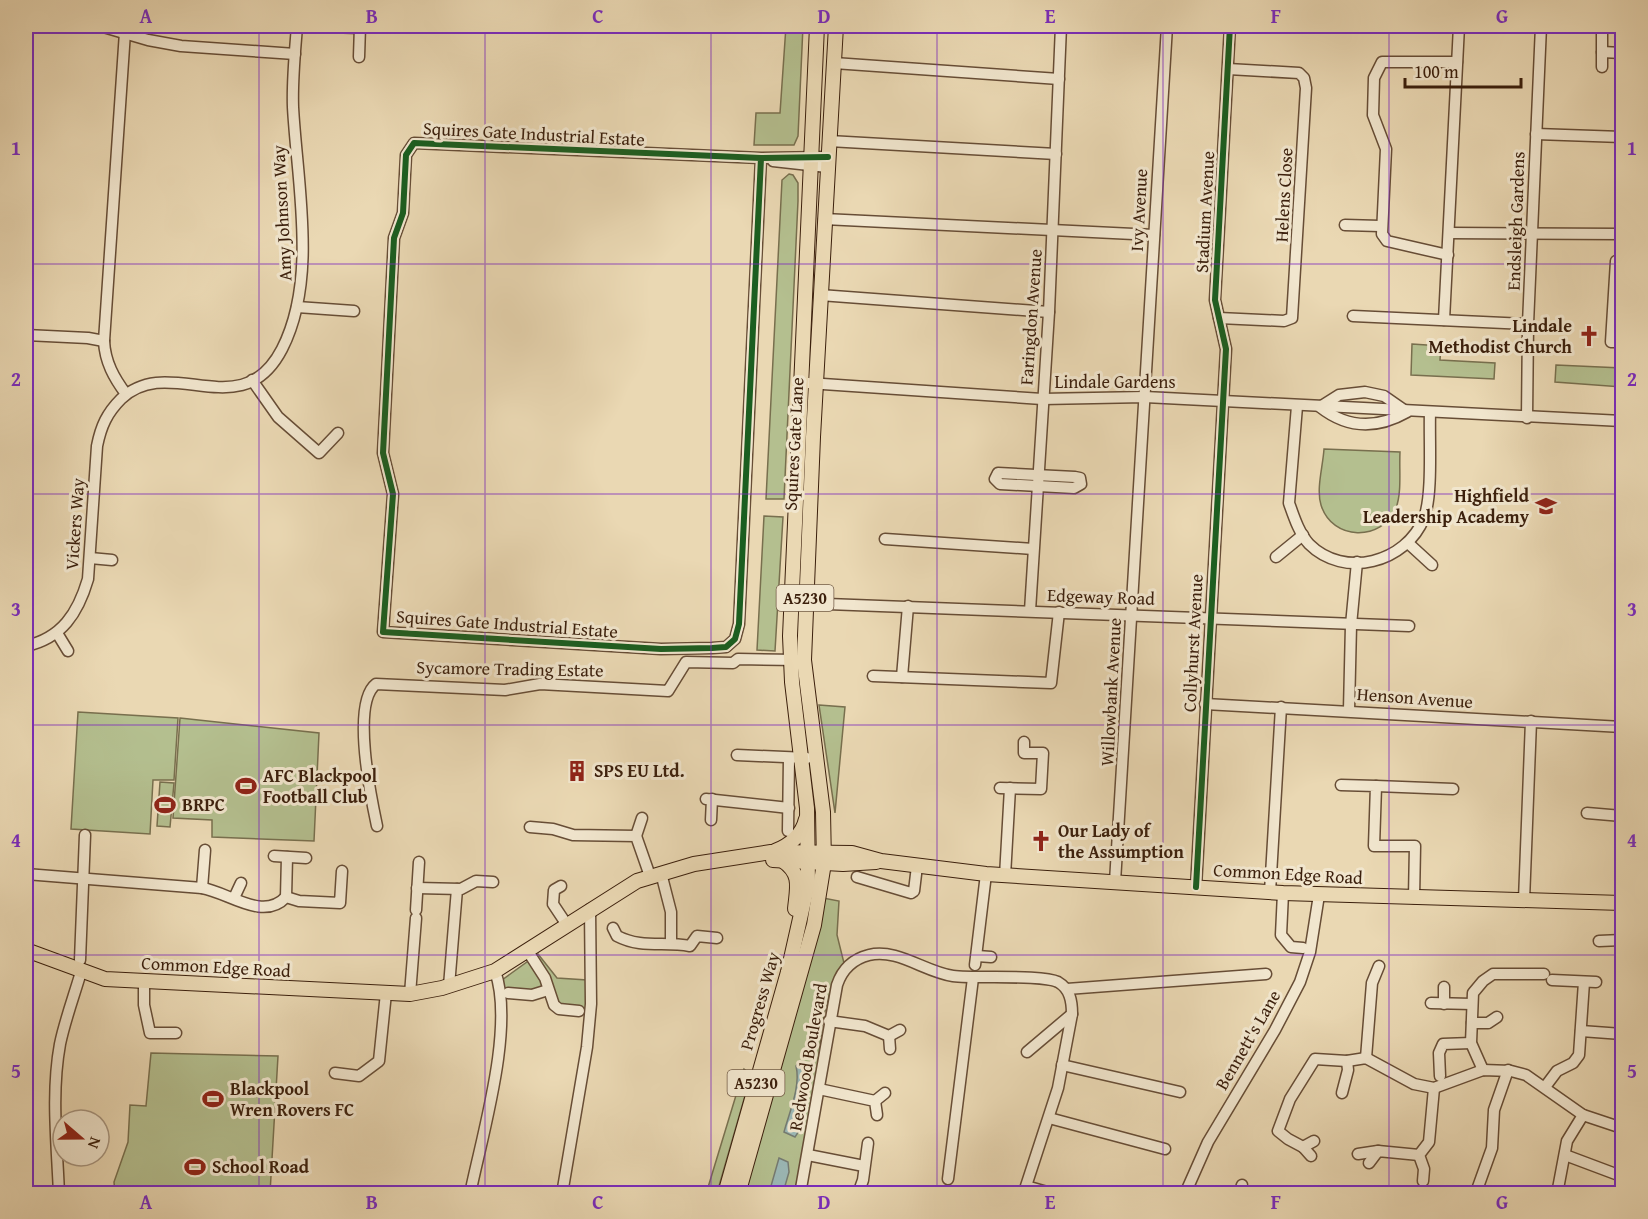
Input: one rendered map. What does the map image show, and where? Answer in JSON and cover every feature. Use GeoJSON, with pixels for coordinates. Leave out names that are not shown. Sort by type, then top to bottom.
{"type":"FeatureCollection","features":[{"type":"Feature","properties":{"kind":"main road","name":"Squires Gate Lane"},"geometry":{"type":"LineString","coordinates":[[809,857],[807,808],[795,759],[798,603],[809,383],[810,161],[817,26]]}},
{"type":"Feature","properties":{"kind":"main road"},"geometry":{"type":"LineString","coordinates":[[814,74],[824,26]]}},
{"type":"Feature","properties":{"kind":"main road","name":"Squires Gate Lane"},"geometry":{"type":"LineString","coordinates":[[809,383],[820,295],[836,26]]}},
{"type":"Feature","properties":{"kind":"main road","name":"Squires Gate Lane"},"geometry":{"type":"LineString","coordinates":[[797,660],[817,758],[823,812],[824,857]]}},
{"type":"Feature","properties":{"kind":"main road"},"geometry":{"type":"LineString","coordinates":[[794,947],[792,930],[798,876],[792,867],[777,856],[802,830],[807,808]]}},
{"type":"Feature","properties":{"kind":"main road"},"geometry":{"type":"LineString","coordinates":[[823,812],[833,838],[852,853]]}},
{"type":"Feature","properties":{"kind":"main road","name":"Common Edge Road"},"geometry":{"type":"LineString","coordinates":[[824,857],[852,853],[881,861]]}},
{"type":"Feature","properties":{"kind":"main road","name":"Common Edge Road"},"geometry":{"type":"LineString","coordinates":[[26,950],[67,967],[81,966],[105,979],[410,994],[449,986],[495,971],[626,886],[655,875],[737,857],[824,857],[881,861],[1005,876],[1277,893],[1623,903]]}},
{"type":"Feature","properties":{"kind":"main road","name":"Progress Way"},"geometry":{"type":"LineString","coordinates":[[725,1194],[794,947],[807,892],[809,857]]}},
{"type":"Feature","properties":{"kind":"main road","name":"Progress Way"},"geometry":{"type":"LineString","coordinates":[[738,1194],[814,925],[824,857]]}},
{"type":"Feature","properties":{"kind":"street"},"geometry":{"type":"LineString","coordinates":[[100,26],[181,46],[295,54]]}},
{"type":"Feature","properties":{"kind":"street"},"geometry":{"type":"LineString","coordinates":[[297,26],[359,27],[359,57]]}},
{"type":"Feature","properties":{"kind":"street","name":"Amy Johnson Way"},"geometry":{"type":"LineString","coordinates":[[137,387],[145,383],[165,381],[207,388],[223,388],[252,381],[273,363],[282,350],[297,307],[303,272],[293,104],[297,26]]}},
{"type":"Feature","properties":{"kind":"street","name":"Faringdon Avenue"},"geometry":{"type":"LineString","coordinates":[[1030,611],[1049,312],[1061,26]]}},
{"type":"Feature","properties":{"kind":"street","name":"Ivy Avenue"},"geometry":{"type":"LineString","coordinates":[[1144,397],[1167,26]]}},
{"type":"Feature","properties":{"kind":"street","name":"Stadium Avenue"},"geometry":{"type":"LineString","coordinates":[[1222,400],[1226,349],[1215,300],[1230,26]]}},
{"type":"Feature","properties":{"kind":"street"},"geometry":{"type":"LineString","coordinates":[[1444,320],[1459,26]]}},
{"type":"Feature","properties":{"kind":"street","name":"Endsleigh Gardens"},"geometry":{"type":"LineString","coordinates":[[1527,418],[1528,324],[1541,26]]}},
{"type":"Feature","properties":{"kind":"street"},"geometry":{"type":"LineString","coordinates":[[1602,26],[1602,67]]}},
{"type":"Feature","properties":{"kind":"street"},"geometry":{"type":"LineString","coordinates":[[124,33],[104,341],[105,356],[111,371],[126,394]]}},
{"type":"Feature","properties":{"kind":"street"},"geometry":{"type":"LineString","coordinates":[[1602,52],[1623,53]]}},
{"type":"Feature","properties":{"kind":"street"},"geometry":{"type":"LineString","coordinates":[[1448,255],[1387,241],[1380,226],[1386,149],[1373,115],[1376,70],[1382,62],[1457,63]]}},
{"type":"Feature","properties":{"kind":"street"},"geometry":{"type":"LineString","coordinates":[[834,63],[1059,79]]}},
{"type":"Feature","properties":{"kind":"street","name":"Helens Close"},"geometry":{"type":"LineString","coordinates":[[1219,318],[1284,321],[1292,318],[1306,88],[1304,78],[1299,73],[1228,69]]}},
{"type":"Feature","properties":{"kind":"street"},"geometry":{"type":"LineString","coordinates":[[1536,134],[1623,136]]}},
{"type":"Feature","properties":{"kind":"street"},"geometry":{"type":"LineString","coordinates":[[829,141],[1056,154]]}},
{"type":"Feature","properties":{"kind":"street","name":"Squires Gate Industrial Estate"},"geometry":{"type":"LineString","coordinates":[[414,143],[761,158],[739,624],[735,639],[726,647],[661,649],[383,632],[393,494],[383,453],[394,238],[403,213],[406,155],[414,143]]}},
{"type":"Feature","properties":{"kind":"street"},"geometry":{"type":"LineString","coordinates":[[761,158],[827,162]]}},
{"type":"Feature","properties":{"kind":"street"},"geometry":{"type":"LineString","coordinates":[[824,219],[1154,235]]}},
{"type":"Feature","properties":{"kind":"street"},"geometry":{"type":"LineString","coordinates":[[1345,225],[1380,226]]}},
{"type":"Feature","properties":{"kind":"street"},"geometry":{"type":"LineString","coordinates":[[1449,233],[1623,234]]}},
{"type":"Feature","properties":{"kind":"street"},"geometry":{"type":"LineString","coordinates":[[1616,261],[1611,342],[1623,342]]}},
{"type":"Feature","properties":{"kind":"street"},"geometry":{"type":"LineString","coordinates":[[820,295],[1049,312]]}},
{"type":"Feature","properties":{"kind":"street"},"geometry":{"type":"LineString","coordinates":[[297,307],[354,311]]}},
{"type":"Feature","properties":{"kind":"street"},"geometry":{"type":"LineString","coordinates":[[1353,316],[1528,324]]}},
{"type":"Feature","properties":{"kind":"street"},"geometry":{"type":"LineString","coordinates":[[26,335],[104,341]]}},
{"type":"Feature","properties":{"kind":"street"},"geometry":{"type":"LineString","coordinates":[[252,381],[278,417],[319,453],[338,433]]}},
{"type":"Feature","properties":{"kind":"street","name":"Lindale Gardens"},"geometry":{"type":"LineString","coordinates":[[809,383],[1042,399],[1144,397],[1407,412],[1623,421]]}},
{"type":"Feature","properties":{"kind":"street","name":"Vickers Way"},"geometry":{"type":"LineString","coordinates":[[26,645],[39,643],[57,633],[74,614],[83,598],[90,558],[100,430],[106,417],[126,394],[137,387]]}},
{"type":"Feature","properties":{"kind":"street","name":"Lindale Gardens"},"geometry":{"type":"LineString","coordinates":[[1320,407],[1339,395],[1365,392],[1384,396],[1407,412]]}},
{"type":"Feature","properties":{"kind":"street","name":"Willowbank Avenue"},"geometry":{"type":"LineString","coordinates":[[1115,882],[1144,397]]}},
{"type":"Feature","properties":{"kind":"street","name":"Collyhurst Avenue"},"geometry":{"type":"LineString","coordinates":[[1196,887],[1222,400]]}},
{"type":"Feature","properties":{"kind":"street"},"geometry":{"type":"LineString","coordinates":[[1297,406],[1289,503],[1303,535],[1310,544],[1330,558],[1357,562],[1374,562],[1396,553],[1408,543],[1424,518],[1427,503],[1430,413]]}},
{"type":"Feature","properties":{"kind":"street"},"geometry":{"type":"LineString","coordinates":[[1276,557],[1303,535]]}},
{"type":"Feature","properties":{"kind":"street"},"geometry":{"type":"LineString","coordinates":[[885,539],[1033,549]]}},
{"type":"Feature","properties":{"kind":"street"},"geometry":{"type":"LineString","coordinates":[[1408,543],[1432,565]]}},
{"type":"Feature","properties":{"kind":"street"},"geometry":{"type":"LineString","coordinates":[[90,558],[112,560]]}},
{"type":"Feature","properties":{"kind":"street"},"geometry":{"type":"LineString","coordinates":[[1349,710],[1357,562]]}},
{"type":"Feature","properties":{"kind":"street","name":"Edgeway Road"},"geometry":{"type":"LineString","coordinates":[[798,603],[1409,626]]}},
{"type":"Feature","properties":{"kind":"street"},"geometry":{"type":"LineString","coordinates":[[902,677],[908,606]]}},
{"type":"Feature","properties":{"kind":"street"},"geometry":{"type":"LineString","coordinates":[[873,676],[1051,682],[1059,612]]}},
{"type":"Feature","properties":{"kind":"street"},"geometry":{"type":"LineString","coordinates":[[57,633],[68,651]]}},
{"type":"Feature","properties":{"kind":"street","name":"Sycamore Trading Estate"},"geometry":{"type":"LineString","coordinates":[[377,826],[364,763],[367,699],[370,688],[376,684],[505,690],[540,684],[668,691],[686,662],[733,663],[738,659],[797,660]]}},
{"type":"Feature","properties":{"kind":"street","name":"Henson Avenue"},"geometry":{"type":"LineString","coordinates":[[1205,704],[1349,710],[1623,727]]}},
{"type":"Feature","properties":{"kind":"street"},"geometry":{"type":"LineString","coordinates":[[1281,707],[1277,893],[1281,935],[1291,947],[1304,948]]}},
{"type":"Feature","properties":{"kind":"street"},"geometry":{"type":"LineString","coordinates":[[1524,900],[1531,721]]}},
{"type":"Feature","properties":{"kind":"street"},"geometry":{"type":"LineString","coordinates":[[1005,876],[1005,788],[1041,789],[1048,753],[1024,753],[1024,742]]}},
{"type":"Feature","properties":{"kind":"street"},"geometry":{"type":"LineString","coordinates":[[737,755],[795,759],[817,758]]}},
{"type":"Feature","properties":{"kind":"street","name":"Squires Gate Lane"},"geometry":{"type":"LineString","coordinates":[[788,831],[795,759]]}},
{"type":"Feature","properties":{"kind":"street"},"geometry":{"type":"LineString","coordinates":[[1341,785],[1454,789]]}},
{"type":"Feature","properties":{"kind":"street"},"geometry":{"type":"LineString","coordinates":[[1376,786],[1374,846],[1415,846],[1414,898]]}},
{"type":"Feature","properties":{"kind":"street"},"geometry":{"type":"LineString","coordinates":[[711,820],[709,799],[789,808]]}},
{"type":"Feature","properties":{"kind":"street"},"geometry":{"type":"LineString","coordinates":[[1587,813],[1623,816]]}},
{"type":"Feature","properties":{"kind":"street"},"geometry":{"type":"LineString","coordinates":[[642,818],[636,836],[670,912],[671,942]]}},
{"type":"Feature","properties":{"kind":"street"},"geometry":{"type":"LineString","coordinates":[[530,827],[553,829],[571,840],[636,836]]}},
{"type":"Feature","properties":{"kind":"street"},"geometry":{"type":"LineString","coordinates":[[59,1194],[55,1104],[57,1069],[60,1044],[81,966],[85,835]]}},
{"type":"Feature","properties":{"kind":"street"},"geometry":{"type":"LineString","coordinates":[[202,888],[205,850]]}},
{"type":"Feature","properties":{"kind":"street"},"geometry":{"type":"LineString","coordinates":[[274,856],[306,858]]}},
{"type":"Feature","properties":{"kind":"street"},"geometry":{"type":"LineString","coordinates":[[26,874],[202,888],[234,898],[252,907],[281,902],[286,897],[287,857]]}},
{"type":"Feature","properties":{"kind":"street"},"geometry":{"type":"LineString","coordinates":[[410,994],[419,862]]}},
{"type":"Feature","properties":{"kind":"street"},"geometry":{"type":"LineString","coordinates":[[857,877],[911,893],[915,891],[917,866]]}},
{"type":"Feature","properties":{"kind":"street"},"geometry":{"type":"LineString","coordinates":[[286,897],[299,901],[340,903],[342,871]]}},
{"type":"Feature","properties":{"kind":"street"},"geometry":{"type":"LineString","coordinates":[[986,874],[976,960],[991,957]]}},
{"type":"Feature","properties":{"kind":"street"},"geometry":{"type":"LineString","coordinates":[[417,888],[457,889],[476,881],[493,882]]}},
{"type":"Feature","properties":{"kind":"street"},"geometry":{"type":"LineString","coordinates":[[234,898],[241,883]]}},
{"type":"Feature","properties":{"kind":"street"},"geometry":{"type":"LineString","coordinates":[[553,887],[552,904],[567,925]]}},
{"type":"Feature","properties":{"kind":"street"},"geometry":{"type":"LineString","coordinates":[[449,986],[457,889]]}},
{"type":"Feature","properties":{"kind":"street","name":"Bennett's Lane"},"geometry":{"type":"LineString","coordinates":[[1185,1194],[1208,1142],[1275,1030],[1300,981],[1310,952],[1319,895]]}},
{"type":"Feature","properties":{"kind":"street"},"geometry":{"type":"LineString","coordinates":[[562,1194],[587,1047],[591,1004],[590,909]]}},
{"type":"Feature","properties":{"kind":"street"},"geometry":{"type":"LineString","coordinates":[[613,928],[617,936],[630,948],[671,942],[692,951],[697,936],[717,938]]}},
{"type":"Feature","properties":{"kind":"street"},"geometry":{"type":"LineString","coordinates":[[1599,941],[1623,940]]}},
{"type":"Feature","properties":{"kind":"street"},"geometry":{"type":"LineString","coordinates":[[527,951],[545,978],[556,1008],[579,1011]]}},
{"type":"Feature","properties":{"kind":"street","name":"Redwood Boulevard"},"geometry":{"type":"LineString","coordinates":[[800,1194],[837,985],[843,972],[855,961],[870,954],[889,955],[936,973],[974,978],[1045,979],[1057,982],[1067,989]]}},
{"type":"Feature","properties":{"kind":"street"},"geometry":{"type":"LineString","coordinates":[[67,967],[74,996]]}},
{"type":"Feature","properties":{"kind":"street"},"geometry":{"type":"LineString","coordinates":[[1366,1058],[1367,1021],[1373,970]]}},
{"type":"Feature","properties":{"kind":"street"},"geometry":{"type":"LineString","coordinates":[[470,1194],[495,1078],[501,1021],[500,983],[495,971]]}},
{"type":"Feature","properties":{"kind":"street"},"geometry":{"type":"LineString","coordinates":[[1054,1194],[1026,1186],[1049,1118],[1062,1065],[1072,1014],[1072,1002],[1067,989],[1266,974]]}},
{"type":"Feature","properties":{"kind":"street"},"geometry":{"type":"LineString","coordinates":[[1483,1070],[1471,1043],[1473,993],[1483,981],[1493,974],[1590,982],[1579,1055],[1574,1062],[1557,1071],[1545,1087]]}},
{"type":"Feature","properties":{"kind":"street"},"geometry":{"type":"LineString","coordinates":[[948,1179],[974,978]]}},
{"type":"Feature","properties":{"kind":"street"},"geometry":{"type":"LineString","coordinates":[[144,981],[144,1005],[150,1033],[176,1033]]}},
{"type":"Feature","properties":{"kind":"street"},"geometry":{"type":"LineString","coordinates":[[1444,987],[1444,1004]]}},
{"type":"Feature","properties":{"kind":"street"},"geometry":{"type":"LineString","coordinates":[[508,993],[532,995],[548,990]]}},
{"type":"Feature","properties":{"kind":"street"},"geometry":{"type":"LineString","coordinates":[[335,1072],[359,1076],[379,1061],[386,993]]}},
{"type":"Feature","properties":{"kind":"street"},"geometry":{"type":"LineString","coordinates":[[1431,1003],[1472,1004]]}},
{"type":"Feature","properties":{"kind":"street"},"geometry":{"type":"LineString","coordinates":[[1027,1052],[1072,1014]]}},
{"type":"Feature","properties":{"kind":"street"},"geometry":{"type":"LineString","coordinates":[[1472,1023],[1488,1023],[1497,1017]]}},
{"type":"Feature","properties":{"kind":"street"},"geometry":{"type":"LineString","coordinates":[[829,1021],[865,1026],[889,1036]]}},
{"type":"Feature","properties":{"kind":"street"},"geometry":{"type":"LineString","coordinates":[[889,1036],[900,1030]]}},
{"type":"Feature","properties":{"kind":"street"},"geometry":{"type":"LineString","coordinates":[[1581,1031],[1622,1030]]}},
{"type":"Feature","properties":{"kind":"street"},"geometry":{"type":"LineString","coordinates":[[889,1036],[890,1049]]}},
{"type":"Feature","properties":{"kind":"street"},"geometry":{"type":"LineString","coordinates":[[1440,1076],[1440,1047],[1443,1044],[1471,1043]]}},
{"type":"Feature","properties":{"kind":"street"},"geometry":{"type":"LineString","coordinates":[[1311,1156],[1309,1144],[1288,1140],[1278,1131],[1311,1054],[1347,1061],[1366,1058],[1414,1084],[1434,1088],[1483,1070],[1508,1070],[1526,1075],[1583,1114],[1623,1128]]}},
{"type":"Feature","properties":{"kind":"street"},"geometry":{"type":"LineString","coordinates":[[1342,1093],[1348,1070],[1347,1061]]}},
{"type":"Feature","properties":{"kind":"street"},"geometry":{"type":"LineString","coordinates":[[1062,1065],[1180,1092]]}},
{"type":"Feature","properties":{"kind":"street"},"geometry":{"type":"LineString","coordinates":[[1475,1191],[1492,1148],[1494,1110],[1508,1070]]}},
{"type":"Feature","properties":{"kind":"street"},"geometry":{"type":"LineString","coordinates":[[1419,1155],[1429,1142],[1431,1134],[1434,1088]]}},
{"type":"Feature","properties":{"kind":"street"},"geometry":{"type":"LineString","coordinates":[[819,1089],[875,1101],[885,1094]]}},
{"type":"Feature","properties":{"kind":"street"},"geometry":{"type":"LineString","coordinates":[[875,1101],[876,1115]]}},
{"type":"Feature","properties":{"kind":"street"},"geometry":{"type":"LineString","coordinates":[[1557,1194],[1567,1142],[1583,1114]]}},
{"type":"Feature","properties":{"kind":"street"},"geometry":{"type":"LineString","coordinates":[[1049,1118],[1165,1149]]}},
{"type":"Feature","properties":{"kind":"street"},"geometry":{"type":"LineString","coordinates":[[858,1194],[863,1180],[868,1143]]}},
{"type":"Feature","properties":{"kind":"street"},"geometry":{"type":"LineString","coordinates":[[1358,1154],[1378,1151],[1419,1155]]}},
{"type":"Feature","properties":{"kind":"street"},"geometry":{"type":"LineString","coordinates":[[1369,1163],[1378,1151]]}},
{"type":"Feature","properties":{"kind":"street"},"geometry":{"type":"LineString","coordinates":[[808,1155],[864,1166]]}},
{"type":"Feature","properties":{"kind":"street"},"geometry":{"type":"LineString","coordinates":[[1419,1155],[1424,1169],[1423,1181]]}},
{"type":"Feature","properties":{"kind":"street"},"geometry":{"type":"LineString","coordinates":[[1565,1155],[1613,1176]]}},
{"type":"Feature","properties":{"kind":"green space"},"geometry":{"type":"Polygon","coordinates":[[[786,26],[803,26],[798,136],[794,145],[754,145],[756,113],[780,113],[786,26]]]}},
{"type":"Feature","properties":{"kind":"green space"},"geometry":{"type":"Polygon","coordinates":[[[789,174],[793,175],[798,183],[798,201],[784,499],[766,499],[782,180],[789,174]]]}},
{"type":"Feature","properties":{"kind":"green space"},"geometry":{"type":"Polygon","coordinates":[[[1412,344],[1441,346],[1440,360],[1495,363],[1494,379],[1411,375],[1412,344]]]}},
{"type":"Feature","properties":{"kind":"green space"},"geometry":{"type":"Polygon","coordinates":[[[1556,365],[1622,368],[1622,387],[1555,382],[1556,365]]]}},
{"type":"Feature","properties":{"kind":"green space"},"geometry":{"type":"Polygon","coordinates":[[[1324,449],[1400,452],[1398,502],[1389,519],[1380,527],[1357,533],[1346,531],[1327,517],[1321,505],[1319,492],[1324,449]]]}},
{"type":"Feature","properties":{"kind":"green space"},"geometry":{"type":"Polygon","coordinates":[[[764,516],[783,517],[775,651],[757,650],[764,516]]]}},
{"type":"Feature","properties":{"kind":"green space"},"geometry":{"type":"Polygon","coordinates":[[[819,705],[845,707],[835,813],[819,705]]]}},
{"type":"Feature","properties":{"kind":"green space"},"geometry":{"type":"Polygon","coordinates":[[[78,712],[178,718],[174,780],[153,780],[150,834],[71,829],[78,712]]]}},
{"type":"Feature","properties":{"kind":"green space","name":"AFC Blackpool Football Club"},"geometry":{"type":"Polygon","coordinates":[[[180,718],[319,733],[314,841],[212,837],[212,820],[173,818],[180,718]]]}},
{"type":"Feature","properties":{"kind":"green space","name":"BRPC"},"geometry":{"type":"Polygon","coordinates":[[[160,782],[174,783],[170,827],[157,826],[160,782]]]}},
{"type":"Feature","properties":{"kind":"green space"},"geometry":{"type":"Polygon","coordinates":[[[823,898],[839,901],[837,935],[844,963],[836,977],[826,1007],[815,1088],[795,1193],[744,1194],[823,898]]]}},
{"type":"Feature","properties":{"kind":"green space"},"geometry":{"type":"Polygon","coordinates":[[[538,954],[557,978],[587,980],[586,1011],[559,1009],[548,990],[503,993],[502,980],[538,954]]]}},
{"type":"Feature","properties":{"kind":"green space"},"geometry":{"type":"Polygon","coordinates":[[[151,1053],[278,1056],[270,1193],[115,1193],[114,1182],[128,1142],[130,1105],[146,1106],[151,1053]]]}},
{"type":"Feature","properties":{"kind":"green space"},"geometry":{"type":"Polygon","coordinates":[[[744,1069],[751,1075],[717,1193],[706,1194],[744,1069]]]}},
{"type":"Feature","properties":{"kind":"water"},"geometry":{"type":"Polygon","coordinates":[[[799,1061],[807,1065],[809,1080],[799,1131],[795,1137],[784,1132],[796,1091],[796,1066],[799,1061]]]}},
{"type":"Feature","properties":{"kind":"water"},"geometry":{"type":"Polygon","coordinates":[[[779,1158],[788,1162],[789,1172],[783,1193],[769,1193],[779,1158]]]}},
{"type":"Feature","properties":{"kind":"cycle path"},"geometry":{"type":"LineString","coordinates":[[1196,887],[1226,349],[1215,300],[1230,26]]}},
{"type":"Feature","properties":{"kind":"cycle path"},"geometry":{"type":"LineString","coordinates":[[761,158],[739,624],[735,639],[726,647],[661,649],[383,632],[393,494],[383,453],[394,238],[403,213],[406,155],[414,143],[761,158],[828,157]]}},
{"type":"Feature","properties":{"kind":"place","name":"Lindale Methodist Church"},"geometry":{"type":"Point","coordinates":[1589,336]}},
{"type":"Feature","properties":{"kind":"place","name":"Highfield Leadership Academy"},"geometry":{"type":"Point","coordinates":[1546,506]}},
{"type":"Feature","properties":{"kind":"place","name":"SPS EU Ltd."},"geometry":{"type":"Point","coordinates":[577,771]}},
{"type":"Feature","properties":{"kind":"place","name":"AFC Blackpool Football Club"},"geometry":{"type":"Point","coordinates":[246,786]}},
{"type":"Feature","properties":{"kind":"place","name":"BRPC"},"geometry":{"type":"Point","coordinates":[165,805]}},
{"type":"Feature","properties":{"kind":"place","name":"Our Lady of the Assumption"},"geometry":{"type":"Point","coordinates":[1041,841]}},
{"type":"Feature","properties":{"kind":"place","name":"Blackpool Wren Rovers FC"},"geometry":{"type":"Point","coordinates":[213,1099]}},
{"type":"Feature","properties":{"kind":"place","name":"School Road"},"geometry":{"type":"Point","coordinates":[195,1167]}}]}
